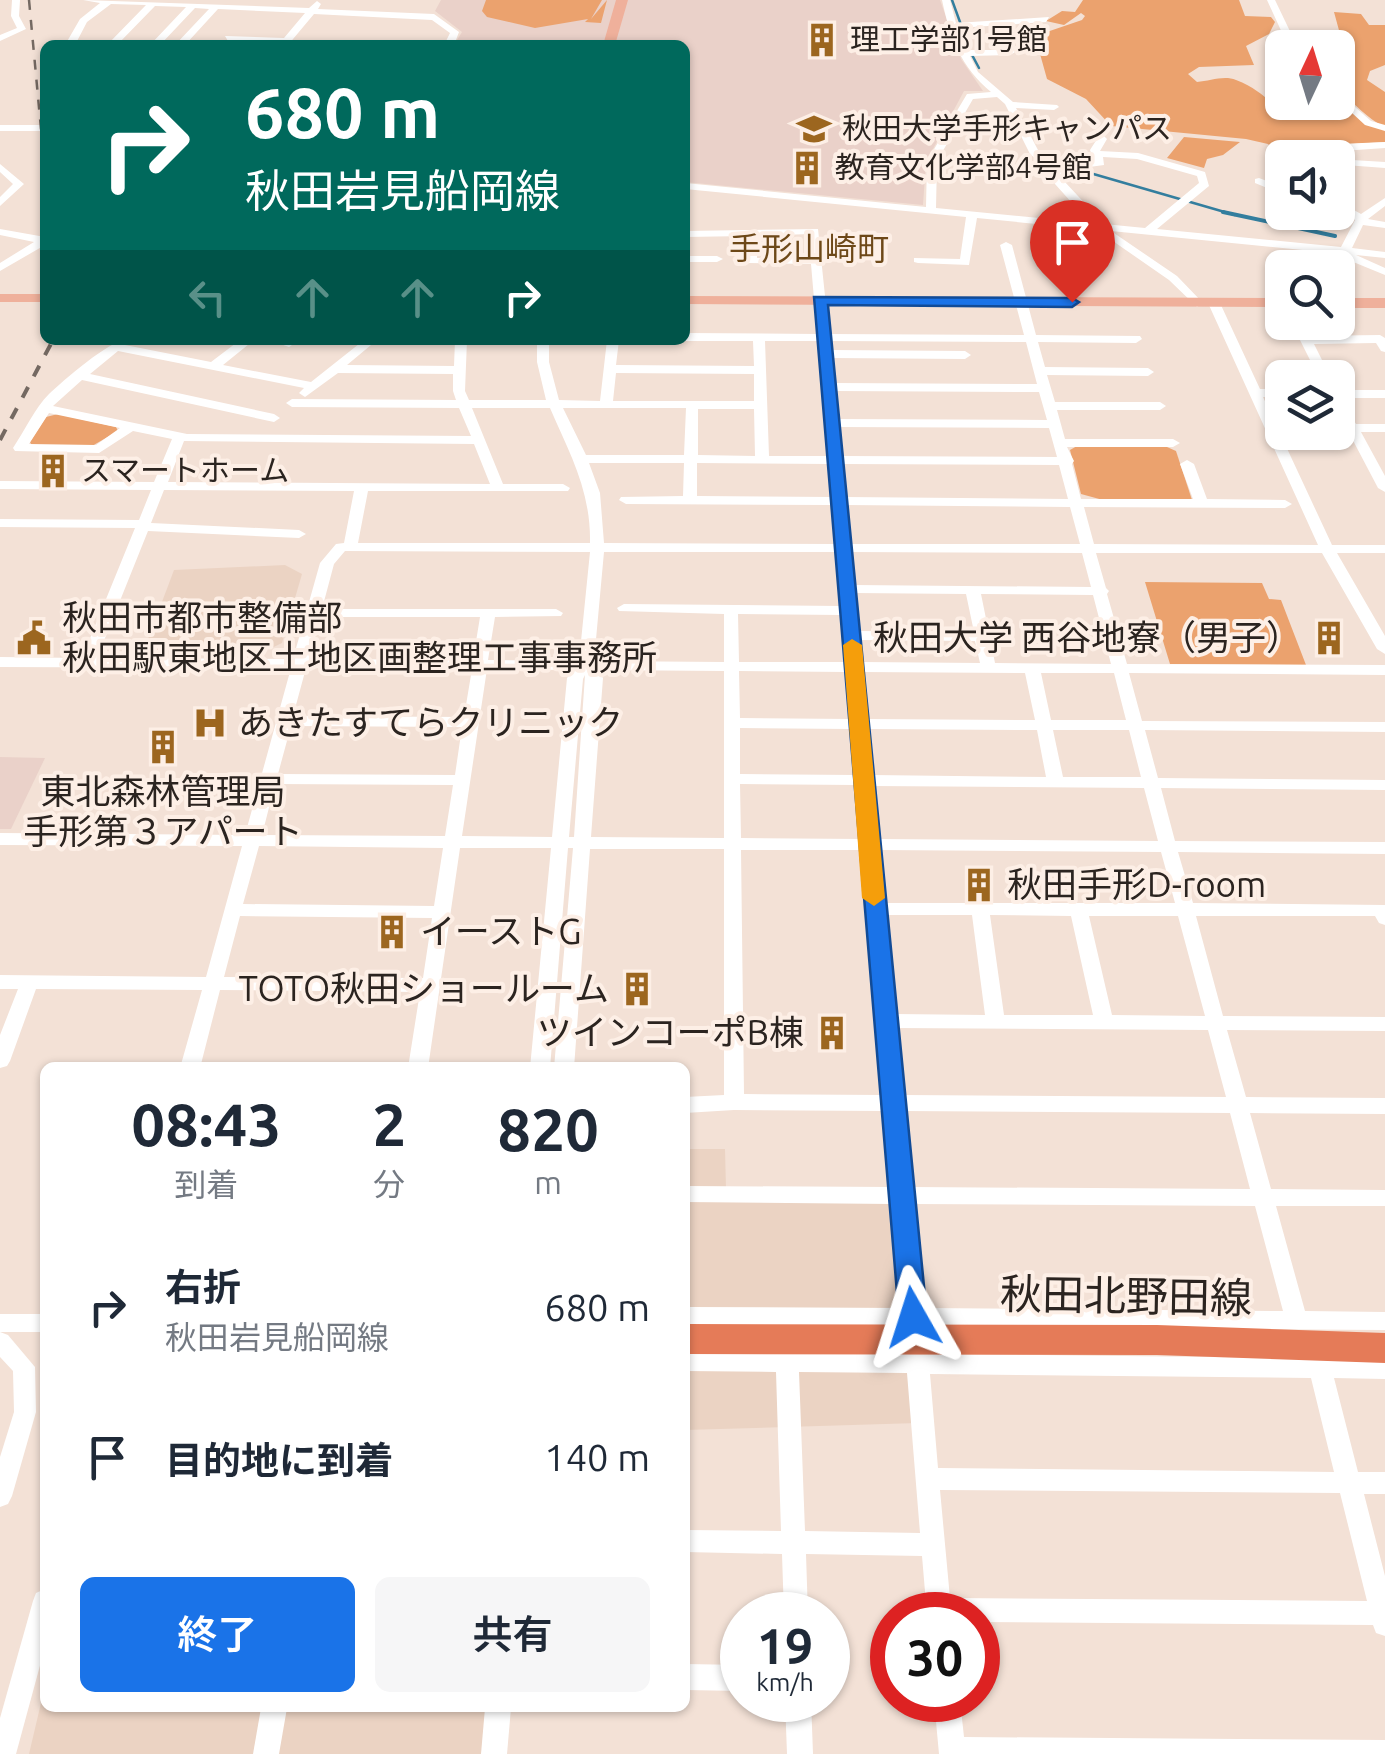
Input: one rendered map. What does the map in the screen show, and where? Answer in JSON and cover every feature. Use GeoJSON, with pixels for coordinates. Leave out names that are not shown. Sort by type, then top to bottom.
{"type":"FeatureCollection","features":[{"type":"Feature","properties":{"kind":"highway","name":"秋田北野田線"},"geometry":{"type":"LineString","coordinates":[[690,1338],[1157,1340],[1385,1348]]}},
{"type":"Feature","properties":{"kind":"main road"},"geometry":{"type":"LineString","coordinates":[[610,40],[622,0]]}},
{"type":"Feature","properties":{"kind":"main road"},"geometry":{"type":"LineString","coordinates":[[0,298],[40,298]]}},
{"type":"Feature","properties":{"kind":"main road"},"geometry":{"type":"LineString","coordinates":[[690,300],[1265,303]]}},
{"type":"Feature","properties":{"kind":"main road"},"geometry":{"type":"LineString","coordinates":[[1355,303],[1385,303]]}},
{"type":"Feature","properties":{"kind":"street"},"geometry":{"type":"LineString","coordinates":[[86,0],[434,16],[455,32],[451,40]]}},
{"type":"Feature","properties":{"kind":"street"},"geometry":{"type":"LineString","coordinates":[[288,40],[320,0]]}},
{"type":"Feature","properties":{"kind":"street"},"geometry":{"type":"LineString","coordinates":[[946,0],[968,53],[994,95],[1010,106],[1034,152],[1064,169],[1100,164],[1095,150],[1102,139],[1098,132]]}},
{"type":"Feature","properties":{"kind":"street"},"geometry":{"type":"LineString","coordinates":[[1271,0],[1285,30]]}},
{"type":"Feature","properties":{"kind":"street"},"geometry":{"type":"LineString","coordinates":[[0,3],[16,1],[16,16],[22,28],[0,38]]}},
{"type":"Feature","properties":{"kind":"street"},"geometry":{"type":"LineString","coordinates":[[73,40],[83,22],[109,1]]}},
{"type":"Feature","properties":{"kind":"street"},"geometry":{"type":"LineString","coordinates":[[117,40],[152,4]]}},
{"type":"Feature","properties":{"kind":"street"},"geometry":{"type":"LineString","coordinates":[[161,40],[192,6]]}},
{"type":"Feature","properties":{"kind":"street"},"geometry":{"type":"LineString","coordinates":[[185,40],[215,7]]}},
{"type":"Feature","properties":{"kind":"street"},"geometry":{"type":"LineString","coordinates":[[246,18],[254,9]]}},
{"type":"Feature","properties":{"kind":"street"},"geometry":{"type":"LineString","coordinates":[[957,26],[1046,19]]}},
{"type":"Feature","properties":{"kind":"street"},"geometry":{"type":"LineString","coordinates":[[227,40],[238,27],[296,30]]}},
{"type":"Feature","properties":{"kind":"street"},"geometry":{"type":"LineString","coordinates":[[968,53],[1010,52]]}},
{"type":"Feature","properties":{"kind":"street"},"geometry":{"type":"LineString","coordinates":[[931,210],[932,161],[970,96],[994,95]]}},
{"type":"Feature","properties":{"kind":"street"},"geometry":{"type":"LineString","coordinates":[[1010,106],[1054,106]]}},
{"type":"Feature","properties":{"kind":"street"},"geometry":{"type":"LineString","coordinates":[[1355,110],[1368,122],[1385,128]]}},
{"type":"Feature","properties":{"kind":"street"},"geometry":{"type":"LineString","coordinates":[[2,126],[40,128]]}},
{"type":"Feature","properties":{"kind":"street"},"geometry":{"type":"LineString","coordinates":[[1385,145],[1340,147],[1336,152],[1350,163],[1385,165]]}},
{"type":"Feature","properties":{"kind":"street"},"geometry":{"type":"LineString","coordinates":[[1099,154],[1138,156],[1199,173],[1206,183],[1147,232]]}},
{"type":"Feature","properties":{"kind":"street"},"geometry":{"type":"LineString","coordinates":[[0,167],[19,184],[0,203]]}},
{"type":"Feature","properties":{"kind":"street"},"geometry":{"type":"LineString","coordinates":[[1064,169],[1059,182],[1103,228],[1206,303],[1254,393],[1327,549],[1385,649]]}},
{"type":"Feature","properties":{"kind":"street"},"geometry":{"type":"LineString","coordinates":[[1259,182],[1265,184]]}},
{"type":"Feature","properties":{"kind":"street"},"geometry":{"type":"LineString","coordinates":[[690,190],[1336,250]]}},
{"type":"Feature","properties":{"kind":"street"},"geometry":{"type":"LineString","coordinates":[[1346,250],[1351,232],[1385,201]]}},
{"type":"Feature","properties":{"kind":"street"},"geometry":{"type":"LineString","coordinates":[[1355,215],[1385,225]]}},
{"type":"Feature","properties":{"kind":"street"},"geometry":{"type":"LineString","coordinates":[[918,260],[965,263],[972,216]]}},
{"type":"Feature","properties":{"kind":"street"},"geometry":{"type":"LineString","coordinates":[[690,234],[814,231],[913,1317]]}},
{"type":"Feature","properties":{"kind":"street"},"geometry":{"type":"LineString","coordinates":[[0,232],[40,239]]}},
{"type":"Feature","properties":{"kind":"street"},"geometry":{"type":"LineString","coordinates":[[751,232],[752,261],[816,261]]}},
{"type":"Feature","properties":{"kind":"street"},"geometry":{"type":"LineString","coordinates":[[0,268],[40,243]]}},
{"type":"Feature","properties":{"kind":"street"},"geometry":{"type":"LineString","coordinates":[[1006,244],[1296,1320]]}},
{"type":"Feature","properties":{"kind":"street"},"geometry":{"type":"LineString","coordinates":[[1355,252],[1385,255]]}},
{"type":"Feature","properties":{"kind":"street"},"geometry":{"type":"LineString","coordinates":[[690,259],[717,259]]}},
{"type":"Feature","properties":{"kind":"street"},"geometry":{"type":"LineString","coordinates":[[1355,260],[1385,272]]}},
{"type":"Feature","properties":{"kind":"street"},"geometry":{"type":"LineString","coordinates":[[690,337],[1136,339]]}},
{"type":"Feature","properties":{"kind":"street"},"geometry":{"type":"LineString","coordinates":[[758,337],[762,460]]}},
{"type":"Feature","properties":{"kind":"street"},"geometry":{"type":"LineString","coordinates":[[962,338],[972,388]]}},
{"type":"Feature","properties":{"kind":"street"},"geometry":{"type":"LineString","coordinates":[[1316,360],[1306,340],[1383,342]]}},
{"type":"Feature","properties":{"kind":"street"},"geometry":{"type":"LineString","coordinates":[[116,345],[77,375],[46,408],[20,448],[100,449],[130,426]]}},
{"type":"Feature","properties":{"kind":"street"},"geometry":{"type":"LineString","coordinates":[[128,345],[314,386]]}},
{"type":"Feature","properties":{"kind":"street"},"geometry":{"type":"LineString","coordinates":[[215,365],[241,345]]}},
{"type":"Feature","properties":{"kind":"street"},"geometry":{"type":"LineString","coordinates":[[249,439],[365,345]]}},
{"type":"Feature","properties":{"kind":"street"},"geometry":{"type":"LineString","coordinates":[[460,345],[456,370],[463,405],[498,486]]}},
{"type":"Feature","properties":{"kind":"street"},"geometry":{"type":"LineString","coordinates":[[541,1062],[575,678],[586,665],[594,546],[594,501],[582,459],[552,404],[542,376],[544,345]]}},
{"type":"Feature","properties":{"kind":"street"},"geometry":{"type":"LineString","coordinates":[[606,404],[612,345]]}},
{"type":"Feature","properties":{"kind":"street"},"geometry":{"type":"LineString","coordinates":[[825,354],[965,355]]}},
{"type":"Feature","properties":{"kind":"street"},"geometry":{"type":"LineString","coordinates":[[610,369],[759,370]]}},
{"type":"Feature","properties":{"kind":"street"},"geometry":{"type":"LineString","coordinates":[[334,370],[456,370]]}},
{"type":"Feature","properties":{"kind":"street"},"geometry":{"type":"LineString","coordinates":[[1042,371],[1148,372]]}},
{"type":"Feature","properties":{"kind":"street"},"geometry":{"type":"LineString","coordinates":[[77,375],[274,418]]}},
{"type":"Feature","properties":{"kind":"street"},"geometry":{"type":"LineString","coordinates":[[828,388],[972,388],[1051,406]]}},
{"type":"Feature","properties":{"kind":"street"},"geometry":{"type":"LineString","coordinates":[[1254,393],[1265,393]]}},
{"type":"Feature","properties":{"kind":"street"},"geometry":{"type":"LineString","coordinates":[[1355,394],[1385,394]]}},
{"type":"Feature","properties":{"kind":"street"},"geometry":{"type":"LineString","coordinates":[[292,404],[760,404]]}},
{"type":"Feature","properties":{"kind":"street"},"geometry":{"type":"LineString","coordinates":[[690,501],[692,404]]}},
{"type":"Feature","properties":{"kind":"street"},"geometry":{"type":"LineString","coordinates":[[832,423],[1051,406],[1160,406]]}},
{"type":"Feature","properties":{"kind":"street"},"geometry":{"type":"LineString","coordinates":[[46,408],[179,437],[478,440]]}},
{"type":"Feature","properties":{"kind":"street"},"geometry":{"type":"LineString","coordinates":[[1355,428],[1385,428]]}},
{"type":"Feature","properties":{"kind":"street"},"geometry":{"type":"LineString","coordinates":[[1355,432],[1378,464],[1385,488]]}},
{"type":"Feature","properties":{"kind":"street"},"geometry":{"type":"LineString","coordinates":[[88,662],[179,437]]}},
{"type":"Feature","properties":{"kind":"street"},"geometry":{"type":"LineString","coordinates":[[582,459],[835,461],[1173,444]]}},
{"type":"Feature","properties":{"kind":"street"},"geometry":{"type":"LineString","coordinates":[[1188,464],[1202,504]]}},
{"type":"Feature","properties":{"kind":"street"},"geometry":{"type":"LineString","coordinates":[[0,485],[563,488]]}},
{"type":"Feature","properties":{"kind":"street"},"geometry":{"type":"LineString","coordinates":[[350,546],[362,486]]}},
{"type":"Feature","properties":{"kind":"street"},"geometry":{"type":"LineString","coordinates":[[626,500],[1286,504]]}},
{"type":"Feature","properties":{"kind":"street"},"geometry":{"type":"LineString","coordinates":[[0,524],[299,534]]}},
{"type":"Feature","properties":{"kind":"street"},"geometry":{"type":"LineString","coordinates":[[192,1062],[329,558],[350,546],[1385,549]]}},
{"type":"Feature","properties":{"kind":"street"},"geometry":{"type":"LineString","coordinates":[[847,590],[1102,591]]}},
{"type":"Feature","properties":{"kind":"street"},"geometry":{"type":"LineString","coordinates":[[973,591],[988,668]]}},
{"type":"Feature","properties":{"kind":"street"},"geometry":{"type":"LineString","coordinates":[[624,608],[849,611]]}},
{"type":"Feature","properties":{"kind":"street"},"geometry":{"type":"LineString","coordinates":[[731,611],[734,1102]]}},
{"type":"Feature","properties":{"kind":"street"},"geometry":{"type":"LineString","coordinates":[[314,612],[556,613]]}},
{"type":"Feature","properties":{"kind":"street"},"geometry":{"type":"LineString","coordinates":[[419,1062],[488,614]]}},
{"type":"Feature","properties":{"kind":"street"},"geometry":{"type":"LineString","coordinates":[[852,635],[982,636]]}},
{"type":"Feature","properties":{"kind":"street"},"geometry":{"type":"LineString","coordinates":[[0,662],[1385,670]]}},
{"type":"Feature","properties":{"kind":"street"},"geometry":{"type":"LineString","coordinates":[[564,1062],[596,678],[586,665]]}},
{"type":"Feature","properties":{"kind":"street"},"geometry":{"type":"LineString","coordinates":[[1032,668],[1056,783]]}},
{"type":"Feature","properties":{"kind":"street"},"geometry":{"type":"LineString","coordinates":[[284,721],[472,722]]}},
{"type":"Feature","properties":{"kind":"street"},"geometry":{"type":"LineString","coordinates":[[732,723],[1385,728]]}},
{"type":"Feature","properties":{"kind":"street"},"geometry":{"type":"LineString","coordinates":[[268,778],[463,780]]}},
{"type":"Feature","properties":{"kind":"street"},"geometry":{"type":"LineString","coordinates":[[731,779],[1385,784]]}},
{"type":"Feature","properties":{"kind":"street"},"geometry":{"type":"LineString","coordinates":[[0,839],[1385,848]]}},
{"type":"Feature","properties":{"kind":"street"},"geometry":{"type":"LineString","coordinates":[[876,909],[1382,910],[1385,919]]}},
{"type":"Feature","properties":{"kind":"street"},"geometry":{"type":"LineString","coordinates":[[233,910],[444,912]]}},
{"type":"Feature","properties":{"kind":"street"},"geometry":{"type":"LineString","coordinates":[[980,910],[996,1022]]}},
{"type":"Feature","properties":{"kind":"street"},"geometry":{"type":"LineString","coordinates":[[1080,910],[1104,1023]]}},
{"type":"Feature","properties":{"kind":"street"},"geometry":{"type":"LineString","coordinates":[[0,982],[432,985]]}},
{"type":"Feature","properties":{"kind":"street"},"geometry":{"type":"LineString","coordinates":[[0,1061],[29,983]]}},
{"type":"Feature","properties":{"kind":"street"},"geometry":{"type":"LineString","coordinates":[[886,1022],[1385,1024]]}},
{"type":"Feature","properties":{"kind":"street"},"geometry":{"type":"LineString","coordinates":[[690,1105],[1385,1106]]}},
{"type":"Feature","properties":{"kind":"street"},"geometry":{"type":"LineString","coordinates":[[690,1194],[1385,1198]]}},
{"type":"Feature","properties":{"kind":"street"},"geometry":{"type":"LineString","coordinates":[[690,1316],[1385,1321]]}},
{"type":"Feature","properties":{"kind":"street"},"geometry":{"type":"LineString","coordinates":[[0,1323],[40,1323]]}},
{"type":"Feature","properties":{"kind":"street"},"geometry":{"type":"LineString","coordinates":[[0,1342],[35,1366],[0,1496]]}},
{"type":"Feature","properties":{"kind":"street"},"geometry":{"type":"LineString","coordinates":[[690,1361],[1385,1368]]}},
{"type":"Feature","properties":{"kind":"street"},"geometry":{"type":"LineString","coordinates":[[787,1364],[795,1592]]}},
{"type":"Feature","properties":{"kind":"street"},"geometry":{"type":"LineString","coordinates":[[918,1366],[937,1592]]}},
{"type":"Feature","properties":{"kind":"street"},"geometry":{"type":"LineString","coordinates":[[1000,1613],[1384,1617],[1320,1368]]}},
{"type":"Feature","properties":{"kind":"street"},"geometry":{"type":"LineString","coordinates":[[928,1479],[1385,1482]]}},
{"type":"Feature","properties":{"kind":"street"},"geometry":{"type":"LineString","coordinates":[[690,1542],[933,1545]]}},
{"type":"Feature","properties":{"kind":"street"},"geometry":{"type":"LineString","coordinates":[[3,1754],[40,1619]]}},
{"type":"Feature","properties":{"kind":"street"},"geometry":{"type":"LineString","coordinates":[[690,1677],[720,1678]]}},
{"type":"Feature","properties":{"kind":"street"},"geometry":{"type":"LineString","coordinates":[[266,1754],[273,1712]]}},
{"type":"Feature","properties":{"kind":"street"},"geometry":{"type":"LineString","coordinates":[[494,1754],[498,1712]]}},
{"type":"Feature","properties":{"kind":"street"},"geometry":{"type":"LineString","coordinates":[[799,1722],[800,1754]]}},
{"type":"Feature","properties":{"kind":"street"},"geometry":{"type":"LineString","coordinates":[[949,1722],[952,1752],[1385,1753]]}},
{"type":"Feature","properties":{"kind":"shaded area","name":"秋田大学手形キャンパス"},"geometry":{"type":"Polygon","coordinates":[[[441,0],[940,0],[961,59],[983,91],[964,91],[926,162],[923,205],[690,182],[690,40],[457,40],[462,32],[435,11],[441,0]]]}},
{"type":"Feature","properties":{"kind":"shaded area"},"geometry":{"type":"Polygon","coordinates":[[[486,0],[602,0],[591,19],[607,0],[601,23],[585,22],[588,19],[535,28],[487,17],[482,11],[486,0]]]}},
{"type":"Feature","properties":{"kind":"shaded area"},"geometry":{"type":"Polygon","coordinates":[[[1083,0],[1239,0],[1245,16],[1271,17],[1275,22],[1271,30],[1265,30],[1265,36],[1246,46],[1254,65],[1199,67],[1188,74],[1197,82],[1222,78],[1248,85],[1265,96],[1265,120],[1355,120],[1355,113],[1364,122],[1385,130],[1385,142],[1265,140],[1265,143],[1111,126],[1086,99],[1047,79],[1035,36],[1082,20],[1085,16],[1081,13],[1064,25],[1046,21],[1062,11],[1075,12],[1083,0]]]}},
{"type":"Feature","properties":{"kind":"shaded area"},"geometry":{"type":"Polygon","coordinates":[[[1334,12],[1361,14],[1369,25],[1385,25],[1385,65],[1370,71],[1367,80],[1385,92],[1385,127],[1355,105],[1355,30],[1339,30],[1334,12]]]}},
{"type":"Feature","properties":{"kind":"shaded area"},"geometry":{"type":"Polygon","coordinates":[[[1184,137],[1240,142],[1223,155],[1207,159],[1204,168],[1167,158],[1184,137]]]}},
{"type":"Feature","properties":{"kind":"shaded area"},"geometry":{"type":"Polygon","coordinates":[[[58,414],[116,427],[118,431],[92,446],[32,446],[30,442],[46,417],[58,414]]]}},
{"type":"Feature","properties":{"kind":"shaded area"},"geometry":{"type":"Polygon","coordinates":[[[1077,446],[1167,447],[1176,451],[1192,500],[1103,500],[1081,494],[1070,450],[1077,446]]]}},
{"type":"Feature","properties":{"kind":"shaded area"},"geometry":{"type":"Polygon","coordinates":[[[285,565],[302,574],[282,643],[257,655],[142,655],[174,570],[285,565]]]}},
{"type":"Feature","properties":{"kind":"shaded area"},"geometry":{"type":"Polygon","coordinates":[[[1145,582],[1262,583],[1269,599],[1281,600],[1306,665],[1170,664],[1145,582]]]}},
{"type":"Feature","properties":{"kind":"shaded area"},"geometry":{"type":"Polygon","coordinates":[[[0,757],[45,758],[11,829],[0,829],[0,757]]]}},
{"type":"Feature","properties":{"kind":"shaded area"},"geometry":{"type":"Polygon","coordinates":[[[690,1149],[725,1149],[726,1189],[888,1192],[918,1423],[690,1430],[690,1149]]]}},
{"type":"Feature","properties":{"kind":"shaded area"},"geometry":{"type":"Polygon","coordinates":[[[40,1707],[40,1712],[505,1712],[501,1754],[29,1754],[40,1707]]]}},
{"type":"Feature","properties":{"kind":"waterway"},"geometry":{"type":"LineString","coordinates":[[952,0],[968,44]]}},
{"type":"Feature","properties":{"kind":"waterway"},"geometry":{"type":"LineString","coordinates":[[971,53],[979,68]]}},
{"type":"Feature","properties":{"kind":"waterway"},"geometry":{"type":"LineString","coordinates":[[1052,162],[1229,213]]}},
{"type":"Feature","properties":{"kind":"waterway"},"geometry":{"type":"LineString","coordinates":[[1223,212],[1229,213]]}},
{"type":"Feature","properties":{"kind":"waterway"},"geometry":{"type":"LineString","coordinates":[[1229,213],[1335,236]]}},
{"type":"Feature","properties":{"kind":"waterway"},"geometry":{"type":"LineString","coordinates":[[1229,213],[1235,215]]}},
{"type":"Feature","properties":{"kind":"railway"},"geometry":{"type":"LineString","coordinates":[[29,0],[40,118]]}},
{"type":"Feature","properties":{"kind":"railway"},"geometry":{"type":"LineString","coordinates":[[0,440],[50,345]]}},
{"type":"Feature","properties":{"kind":"slow traffic"},"geometry":{"type":"LineString","coordinates":[[852,645],[874,898]]}},
{"type":"Feature","properties":{"kind":"place","name":"理工学部1号館"},"geometry":{"type":"Point","coordinates":[822,40]}},
{"type":"Feature","properties":{"kind":"place","name":"秋田大学手形キャンパス"},"geometry":{"type":"Point","coordinates":[814,129]}},
{"type":"Feature","properties":{"kind":"place","name":"教育文化学部4号館"},"geometry":{"type":"Point","coordinates":[807,168]}},
{"type":"Feature","properties":{"kind":"place","name":"スマートホーム"},"geometry":{"type":"Point","coordinates":[53,471]}},
{"type":"Feature","properties":{"kind":"place","name":"秋田市都市整備部 秋田駅東地区土地区画整理工事事務所"},"geometry":{"type":"Point","coordinates":[34,638]}},
{"type":"Feature","properties":{"kind":"place","name":"秋田大学 西谷地寮（男子）"},"geometry":{"type":"Point","coordinates":[1329,638]}},
{"type":"Feature","properties":{"kind":"place","name":"あきたすてらクリニック"},"geometry":{"type":"Point","coordinates":[210,723]}},
{"type":"Feature","properties":{"kind":"place","name":"東北森林管理局 手形第３アパート"},"geometry":{"type":"Point","coordinates":[163,747]}},
{"type":"Feature","properties":{"kind":"place","name":"秋田手形D-room"},"geometry":{"type":"Point","coordinates":[979,885]}},
{"type":"Feature","properties":{"kind":"place","name":"イーストG"},"geometry":{"type":"Point","coordinates":[392,932]}},
{"type":"Feature","properties":{"kind":"place","name":"TOTO秋田ショールーム"},"geometry":{"type":"Point","coordinates":[637,989]}},
{"type":"Feature","properties":{"kind":"place","name":"ツインコーポB棟"},"geometry":{"type":"Point","coordinates":[832,1033]}},
{"type":"Feature","properties":{"kind":"district","name":"手形山崎町"},"geometry":{"type":"Point","coordinates":[809,249]}},
{"type":"Feature","properties":{"kind":"route"},"geometry":{"type":"LineString","coordinates":[[913,1317],[820,300],[1072,302]]}}]}
